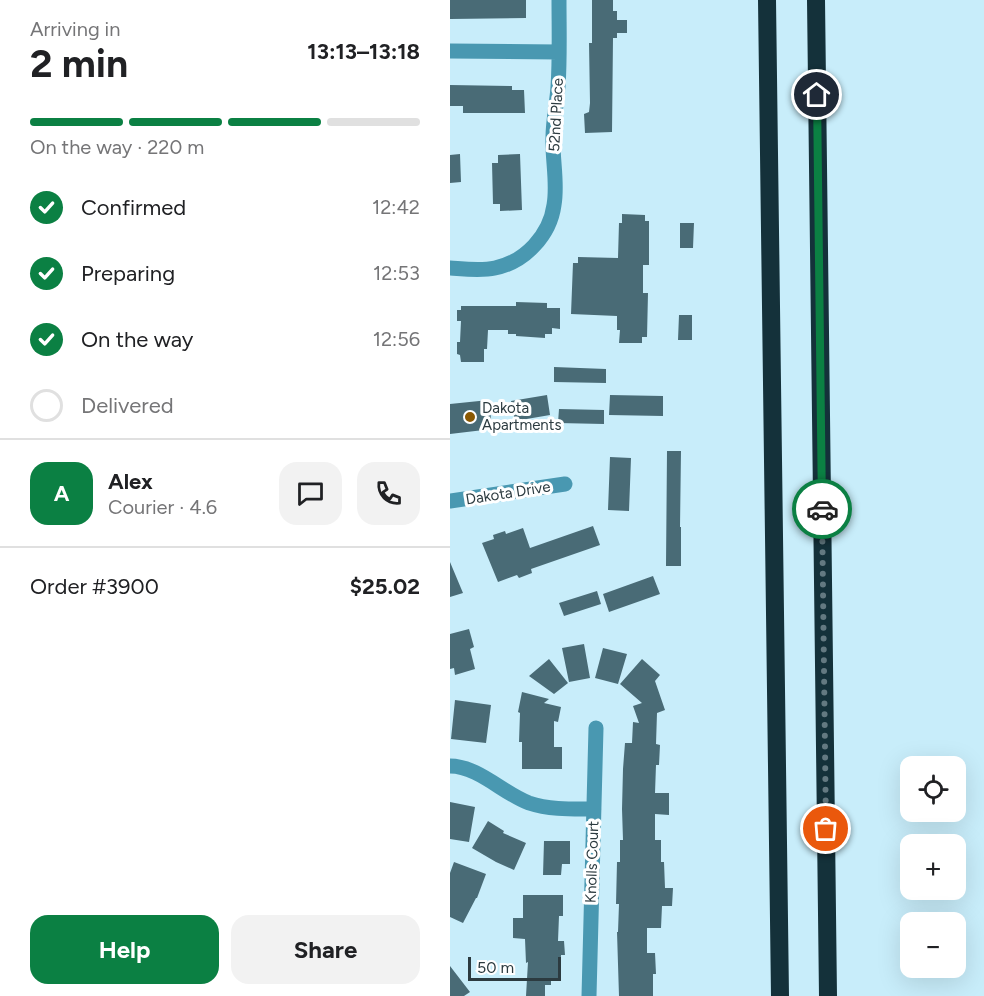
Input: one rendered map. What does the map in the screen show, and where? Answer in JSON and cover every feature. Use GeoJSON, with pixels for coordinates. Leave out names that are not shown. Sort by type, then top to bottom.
{"type":"FeatureCollection","features":[{"type":"Feature","properties":{"kind":"highway"},"geometry":{"type":"LineString","coordinates":[[768,0],[780,996]]}},
{"type":"Feature","properties":{"kind":"highway"},"geometry":{"type":"LineString","coordinates":[[816,0],[828,996]]}},
{"type":"Feature","properties":{"kind":"street","name":"52nd Place"},"geometry":{"type":"LineString","coordinates":[[450,268],[471,270],[495,268],[510,263],[523,256],[536,244],[545,231],[554,207],[555,195],[553,136],[558,86],[559,0]]}},
{"type":"Feature","properties":{"kind":"street"},"geometry":{"type":"LineString","coordinates":[[450,51],[558,52]]}},
{"type":"Feature","properties":{"kind":"street","name":"Dakota Drive"},"geometry":{"type":"LineString","coordinates":[[450,501],[565,484]]}},
{"type":"Feature","properties":{"kind":"street","name":"Knolls Court"},"geometry":{"type":"LineString","coordinates":[[589,996],[597,728]]}},
{"type":"Feature","properties":{"kind":"street"},"geometry":{"type":"LineString","coordinates":[[450,766],[475,773],[529,803],[562,810],[594,809]]}},
{"type":"Feature","properties":{"kind":"building"},"geometry":{"type":"Polygon","coordinates":[[[450,0],[526,0],[526,18],[450,19],[450,0]]]}},
{"type":"Feature","properties":{"kind":"building"},"geometry":{"type":"Polygon","coordinates":[[[592,0],[613,0],[613,11],[617,11],[617,20],[627,20],[627,33],[617,33],[617,38],[613,38],[612,132],[585,133],[584,114],[589,112],[590,103],[589,43],[592,43],[592,0]]]}},
{"type":"Feature","properties":{"kind":"building"},"geometry":{"type":"Polygon","coordinates":[[[450,85],[512,86],[512,90],[524,90],[525,113],[463,113],[463,106],[450,106],[450,85]]]}},
{"type":"Feature","properties":{"kind":"building"},"geometry":{"type":"Polygon","coordinates":[[[460,154],[461,182],[450,183],[450,155],[460,154]]]}},
{"type":"Feature","properties":{"kind":"building"},"geometry":{"type":"Polygon","coordinates":[[[520,154],[522,210],[500,211],[500,204],[493,204],[492,163],[498,163],[498,155],[520,154]]]}},
{"type":"Feature","properties":{"kind":"building"},"geometry":{"type":"Polygon","coordinates":[[[622,214],[645,215],[645,221],[649,221],[649,265],[643,265],[643,293],[648,293],[647,337],[642,337],[642,343],[619,343],[620,330],[617,330],[617,316],[571,314],[573,263],[578,263],[578,257],[618,258],[619,223],[622,223],[622,214]]]}},
{"type":"Feature","properties":{"kind":"building"},"geometry":{"type":"Polygon","coordinates":[[[680,223],[694,223],[693,248],[680,248],[680,223]]]}},
{"type":"Feature","properties":{"kind":"building"},"geometry":{"type":"Polygon","coordinates":[[[516,302],[547,303],[547,308],[560,308],[560,329],[552,328],[552,334],[545,334],[545,338],[516,336],[516,334],[508,334],[508,330],[488,330],[484,362],[461,362],[460,355],[457,354],[461,321],[457,321],[457,310],[461,310],[461,306],[516,306],[516,302]]]}},
{"type":"Feature","properties":{"kind":"building"},"geometry":{"type":"Polygon","coordinates":[[[679,315],[692,315],[692,340],[678,340],[679,315]]]}},
{"type":"Feature","properties":{"kind":"building"},"geometry":{"type":"Polygon","coordinates":[[[554,367],[606,369],[606,383],[554,382],[554,367]]]}},
{"type":"Feature","properties":{"kind":"building"},"geometry":{"type":"Polygon","coordinates":[[[547,395],[550,415],[515,421],[511,401],[547,395]]]}},
{"type":"Feature","properties":{"kind":"building"},"geometry":{"type":"Polygon","coordinates":[[[610,395],[663,396],[663,416],[609,415],[610,395]]]}},
{"type":"Feature","properties":{"kind":"building","name":"Dakota Apartments"},"geometry":{"type":"Polygon","coordinates":[[[489,400],[492,429],[450,434],[450,404],[489,400]]]}},
{"type":"Feature","properties":{"kind":"building"},"geometry":{"type":"Polygon","coordinates":[[[559,409],[604,410],[604,424],[558,423],[559,409]]]}},
{"type":"Feature","properties":{"kind":"building"},"geometry":{"type":"Polygon","coordinates":[[[667,451],[681,451],[681,566],[666,566],[667,451]]]}},
{"type":"Feature","properties":{"kind":"building"},"geometry":{"type":"Polygon","coordinates":[[[610,457],[631,458],[629,511],[608,510],[610,457]]]}},
{"type":"Feature","properties":{"kind":"building"},"geometry":{"type":"Polygon","coordinates":[[[593,526],[600,545],[531,569],[532,573],[519,578],[517,575],[498,582],[482,543],[494,539],[493,535],[505,531],[506,534],[523,528],[530,548],[593,526]]]}},
{"type":"Feature","properties":{"kind":"building"},"geometry":{"type":"Polygon","coordinates":[[[450,562],[463,593],[450,597],[450,562]]]}},
{"type":"Feature","properties":{"kind":"building"},"geometry":{"type":"Polygon","coordinates":[[[653,576],[660,594],[609,612],[603,594],[653,576]]]}},
{"type":"Feature","properties":{"kind":"building"},"geometry":{"type":"Polygon","coordinates":[[[597,591],[601,604],[564,616],[559,603],[597,591]]]}},
{"type":"Feature","properties":{"kind":"building"},"geometry":{"type":"Polygon","coordinates":[[[469,629],[474,647],[470,649],[475,669],[455,675],[454,668],[450,669],[450,634],[469,629]]]}},
{"type":"Feature","properties":{"kind":"building"},"geometry":{"type":"Polygon","coordinates":[[[584,644],[590,678],[569,682],[562,648],[584,644]]]}},
{"type":"Feature","properties":{"kind":"building"},"geometry":{"type":"Polygon","coordinates":[[[603,648],[627,654],[618,684],[595,678],[603,648]]]}},
{"type":"Feature","properties":{"kind":"building"},"geometry":{"type":"Polygon","coordinates":[[[549,659],[568,683],[554,694],[529,676],[549,659]]]}},
{"type":"Feature","properties":{"kind":"building"},"geometry":{"type":"Polygon","coordinates":[[[642,659],[660,675],[655,681],[665,710],[657,713],[656,744],[660,745],[659,765],[656,765],[655,793],[669,793],[669,815],[655,814],[655,840],[661,840],[661,862],[664,862],[665,888],[673,888],[672,906],[662,906],[661,928],[647,928],[647,953],[655,953],[656,974],[653,974],[653,996],[619,996],[617,932],[619,904],[616,904],[617,862],[620,862],[620,840],[623,840],[625,743],[632,743],[633,722],[639,723],[633,706],[642,703],[620,684],[642,659]]]}},
{"type":"Feature","properties":{"kind":"building"},"geometry":{"type":"Polygon","coordinates":[[[522,692],[549,699],[544,703],[561,707],[558,722],[554,721],[554,747],[562,747],[562,769],[522,769],[522,742],[519,742],[520,713],[518,712],[522,692]]]}},
{"type":"Feature","properties":{"kind":"building"},"geometry":{"type":"Polygon","coordinates":[[[455,700],[491,705],[486,743],[451,739],[455,700]]]}},
{"type":"Feature","properties":{"kind":"building"},"geometry":{"type":"Polygon","coordinates":[[[450,802],[475,807],[469,842],[450,839],[450,802]]]}},
{"type":"Feature","properties":{"kind":"building"},"geometry":{"type":"Polygon","coordinates":[[[488,821],[504,831],[503,833],[526,843],[514,870],[472,848],[488,821]]]}},
{"type":"Feature","properties":{"kind":"building"},"geometry":{"type":"Polygon","coordinates":[[[544,841],[570,841],[570,864],[562,864],[561,875],[543,875],[544,841]]]}},
{"type":"Feature","properties":{"kind":"building"},"geometry":{"type":"Polygon","coordinates":[[[454,862],[486,874],[477,898],[463,923],[450,917],[450,873],[454,862]]]}},
{"type":"Feature","properties":{"kind":"building"},"geometry":{"type":"Polygon","coordinates":[[[523,895],[563,895],[563,916],[559,916],[558,941],[564,941],[565,955],[561,955],[560,979],[551,978],[551,985],[545,985],[545,996],[526,996],[528,962],[526,963],[525,939],[513,938],[513,918],[523,918],[523,895]]]}},
{"type":"Feature","properties":{"kind":"building"},"geometry":{"type":"Polygon","coordinates":[[[450,966],[470,992],[464,996],[450,996],[450,966]]]}},
{"type":"Feature","properties":{"kind":"way so far"},"geometry":{"type":"LineString","coordinates":[[822,509],[826,829]]}},
{"type":"Feature","properties":{"kind":"place","name":"Dakota Apartments"},"geometry":{"type":"Point","coordinates":[470,417]}},
{"type":"Feature","properties":{"kind":"route"},"geometry":{"type":"LineString","coordinates":[[817,95],[822,509]]}}]}
